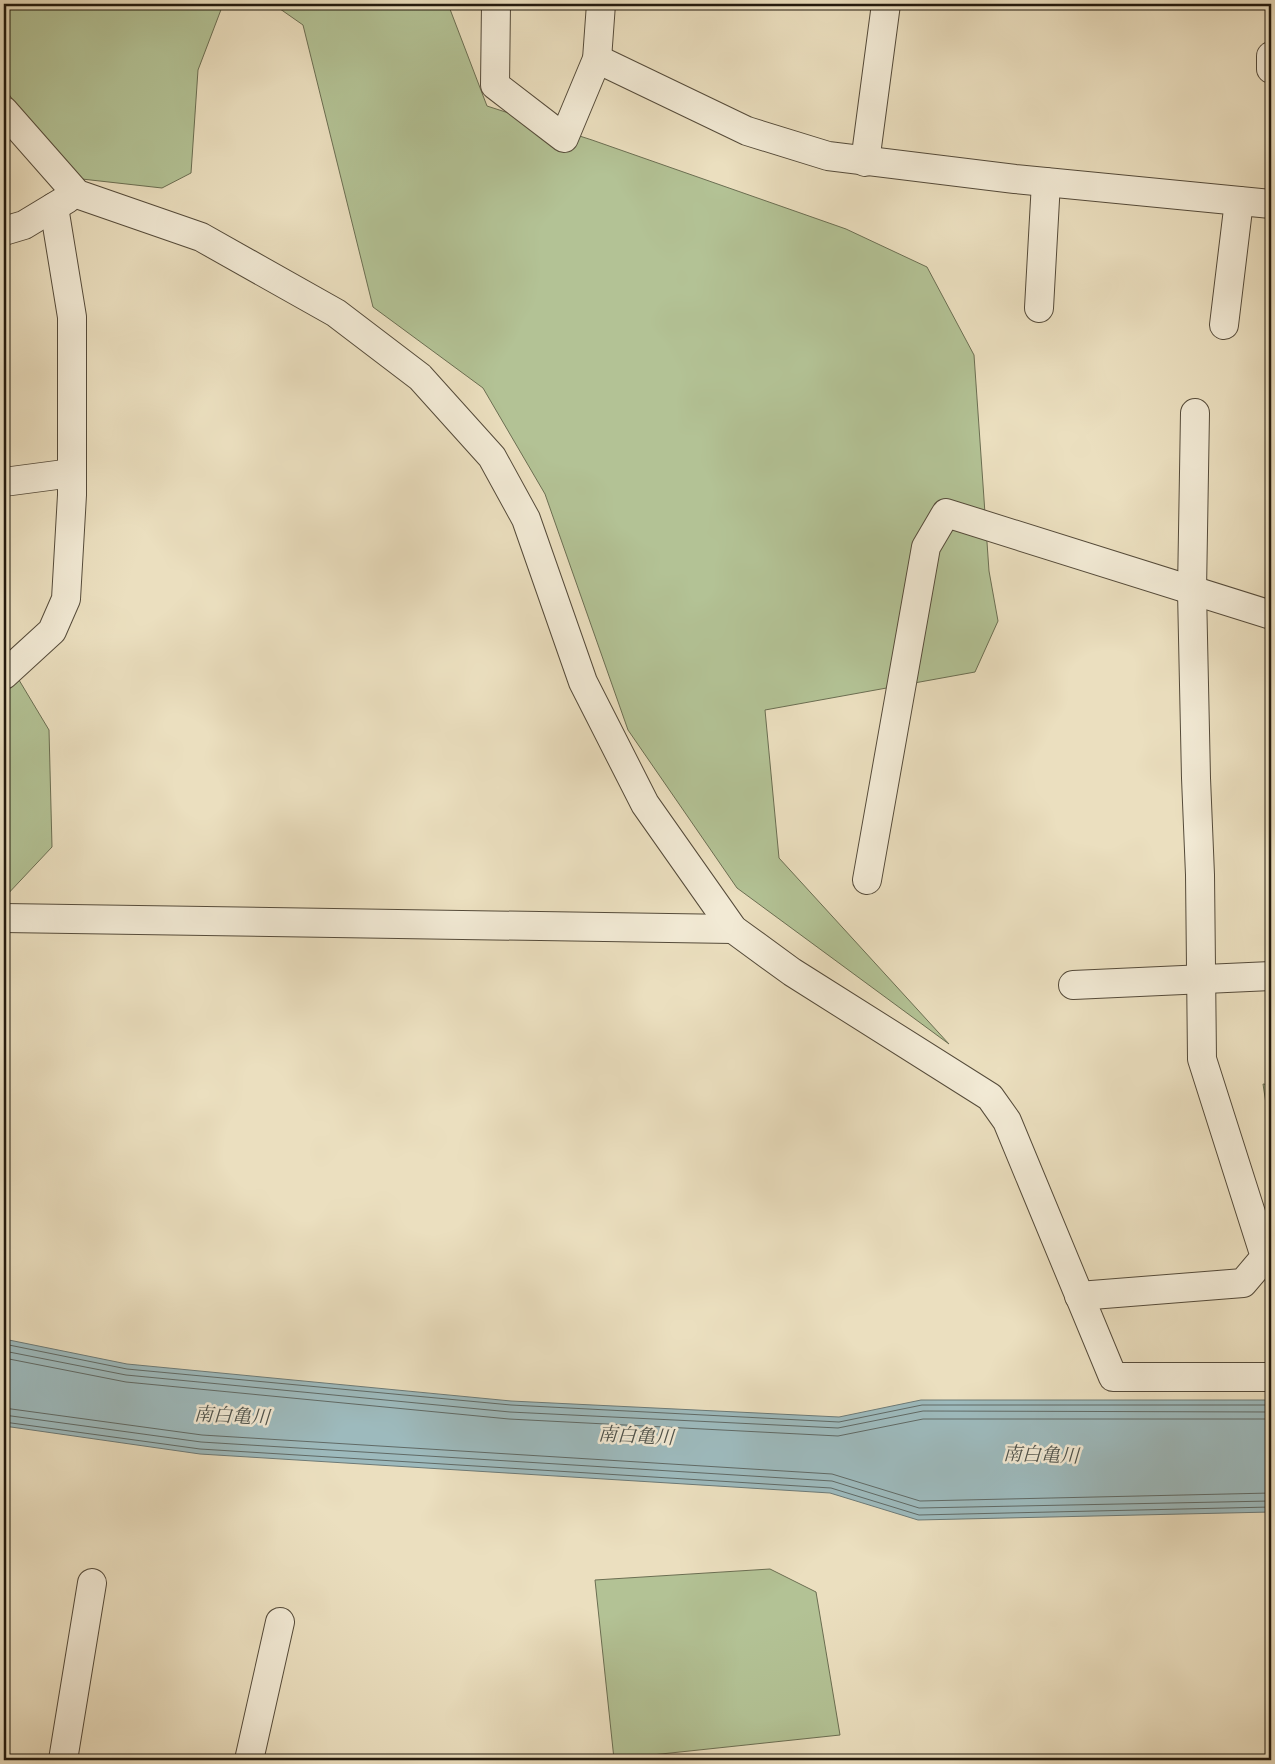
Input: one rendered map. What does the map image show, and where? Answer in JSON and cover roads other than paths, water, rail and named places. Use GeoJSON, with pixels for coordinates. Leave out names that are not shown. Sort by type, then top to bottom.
{"type":"FeatureCollection","features":[{"type":"Feature","properties":{"kind":"street"},"geometry":{"type":"LineString","coordinates":[[496,4],[495,85],[564,138],[597,59],[600,4]]}},
{"type":"Feature","properties":{"kind":"street"},"geometry":{"type":"LineString","coordinates":[[865,162],[886,4]]}},
{"type":"Feature","properties":{"kind":"street"},"geometry":{"type":"LineString","coordinates":[[1271,56],[1271,69]]}},
{"type":"Feature","properties":{"kind":"street"},"geometry":{"type":"LineString","coordinates":[[597,59],[746,131],[828,156],[865,162],[1046,182],[1271,204]]}},
{"type":"Feature","properties":{"kind":"street"},"geometry":{"type":"LineString","coordinates":[[4,111],[77,194],[201,237],[336,313],[420,377],[486,450],[492,457],[526,519],[583,682],[645,804],[733,930],[792,972],[990,1097],[1007,1121],[1113,1377],[1271,1377]]}},
{"type":"Feature","properties":{"kind":"street"},"geometry":{"type":"LineString","coordinates":[[1039,308],[1046,182]]}},
{"type":"Feature","properties":{"kind":"street"},"geometry":{"type":"LineString","coordinates":[[4,231],[24,225],[77,194]]}},
{"type":"Feature","properties":{"kind":"street"},"geometry":{"type":"LineString","coordinates":[[1224,325],[1239,201]]}},
{"type":"Feature","properties":{"kind":"street"},"geometry":{"type":"LineString","coordinates":[[4,675],[52,631],[66,599],[72,473],[72,317],[54,208]]}},
{"type":"Feature","properties":{"kind":"street"},"geometry":{"type":"LineString","coordinates":[[1079,1296],[1243,1283],[1265,1257],[1202,1059],[1192,591],[1195,413]]}},
{"type":"Feature","properties":{"kind":"street"},"geometry":{"type":"LineString","coordinates":[[4,482],[72,473]]}},
{"type":"Feature","properties":{"kind":"street"},"geometry":{"type":"LineString","coordinates":[[867,880],[926,547],[946,513],[1271,615]]}},
{"type":"Feature","properties":{"kind":"street"},"geometry":{"type":"LineString","coordinates":[[4,918],[733,930]]}},
{"type":"Feature","properties":{"kind":"street"},"geometry":{"type":"LineString","coordinates":[[1073,985],[1271,976]]}},
{"type":"Feature","properties":{"kind":"street"},"geometry":{"type":"LineString","coordinates":[[63,1760],[92,1583]]}},
{"type":"Feature","properties":{"kind":"street"},"geometry":{"type":"LineString","coordinates":[[249,1760],[280,1622]]}},
{"type":"Feature","properties":{"kind":"water","name":"南白亀川"},"geometry":{"type":"Polygon","coordinates":[[[4,1339],[127,1364],[511,1401],[839,1417],[921,1400],[1271,1400],[1271,1512],[918,1520],[830,1493],[200,1454],[4,1426],[4,1339]]]}}]}
